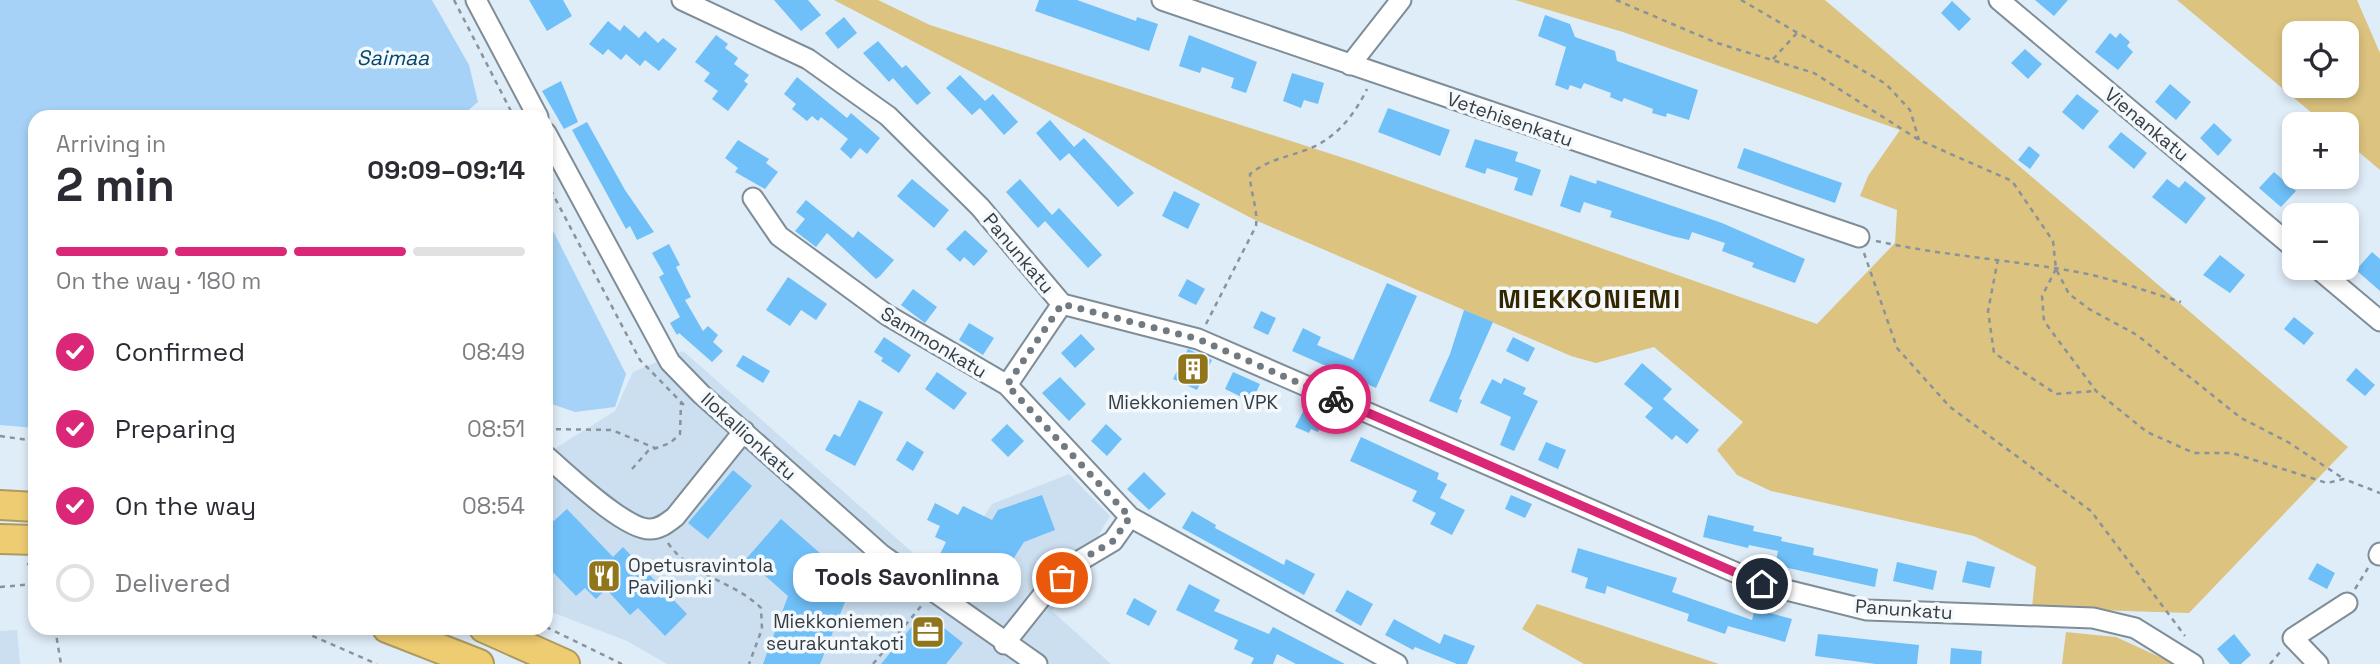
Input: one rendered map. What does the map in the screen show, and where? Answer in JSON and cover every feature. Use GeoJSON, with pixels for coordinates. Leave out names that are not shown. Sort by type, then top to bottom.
{"type":"FeatureCollection","features":[{"type":"Feature","properties":{"kind":"highway"},"geometry":{"type":"LineString","coordinates":[[0,505],[28,507]]}},
{"type":"Feature","properties":{"kind":"highway"},"geometry":{"type":"LineString","coordinates":[[0,539],[28,540]]}},
{"type":"Feature","properties":{"kind":"highway"},"geometry":{"type":"LineString","coordinates":[[405,635],[479,664]]}},
{"type":"Feature","properties":{"kind":"highway"},"geometry":{"type":"LineString","coordinates":[[500,635],[565,664]]}},
{"type":"Feature","properties":{"kind":"street"},"geometry":{"type":"LineString","coordinates":[[476,0],[534,110]]}},
{"type":"Feature","properties":{"kind":"street","name":"Panunkatu"},"geometry":{"type":"LineString","coordinates":[[682,0],[808,59],[888,116],[980,207],[1062,304],[1198,339],[1762,584],[1867,610],[2093,618],[2136,628],[2193,664]]}},
{"type":"Feature","properties":{"kind":"street","name":"Vetehisenkatu"},"geometry":{"type":"LineString","coordinates":[[1162,0],[1859,237]]}},
{"type":"Feature","properties":{"kind":"street"},"geometry":{"type":"LineString","coordinates":[[1350,65],[1401,0]]}},
{"type":"Feature","properties":{"kind":"street","name":"Vienankatu"},"geometry":{"type":"LineString","coordinates":[[1999,0],[2282,238]]}},
{"type":"Feature","properties":{"kind":"street","name":"Ilokallionkatu"},"geometry":{"type":"LineString","coordinates":[[553,146],[670,362],[882,555],[1004,644],[1037,664]]}},
{"type":"Feature","properties":{"kind":"street","name":"Sammonkatu"},"geometry":{"type":"LineString","coordinates":[[753,198],[779,236],[833,276],[887,315],[1007,385],[1130,517],[1397,664]]}},
{"type":"Feature","properties":{"kind":"street"},"geometry":{"type":"LineString","coordinates":[[2331,280],[2380,321]]}},
{"type":"Feature","properties":{"kind":"street"},"geometry":{"type":"LineString","coordinates":[[1007,385],[1062,304]]}},
{"type":"Feature","properties":{"kind":"street"},"geometry":{"type":"LineString","coordinates":[[553,462],[631,523],[650,529],[661,527],[674,517],[744,431]]}},
{"type":"Feature","properties":{"kind":"street"},"geometry":{"type":"LineString","coordinates":[[1004,644],[1043,595],[1081,560],[1113,541],[1130,517]]}},
{"type":"Feature","properties":{"kind":"street"},"geometry":{"type":"LineString","coordinates":[[2318,664],[2293,638],[2347,603]]}},
{"type":"Feature","properties":{"kind":"path"},"geometry":{"type":"LineString","coordinates":[[454,0],[510,110]]}},
{"type":"Feature","properties":{"kind":"path"},"geometry":{"type":"LineString","coordinates":[[1616,0],[1717,43],[1814,73],[1919,140],[2012,181],[2053,241],[2056,269],[2069,294],[2089,309],[2137,335],[2241,418],[2287,442],[2344,479],[2380,493]]}},
{"type":"Feature","properties":{"kind":"path"},"geometry":{"type":"LineString","coordinates":[[1741,0],[1886,84],[1910,110],[1919,140]]}},
{"type":"Feature","properties":{"kind":"path"},"geometry":{"type":"LineString","coordinates":[[1773,60],[1797,33]]}},
{"type":"Feature","properties":{"kind":"path"},"geometry":{"type":"LineString","coordinates":[[1198,339],[1256,226],[1257,208],[1250,192],[1250,174],[1266,162],[1312,148],[1345,124],[1375,73]]}},
{"type":"Feature","properties":{"kind":"path"},"geometry":{"type":"LineString","coordinates":[[1859,237],[1919,251],[1998,259],[2086,274],[2181,302]]}},
{"type":"Feature","properties":{"kind":"path"},"geometry":{"type":"LineString","coordinates":[[1859,237],[1897,348],[1950,407],[2091,511],[2188,640]]}},
{"type":"Feature","properties":{"kind":"path"},"geometry":{"type":"LineString","coordinates":[[1998,259],[1988,311],[1994,353],[2056,394],[2096,391]]}},
{"type":"Feature","properties":{"kind":"path"},"geometry":{"type":"LineString","coordinates":[[2056,269],[2042,296],[2044,321],[2096,391],[2147,432],[2194,453],[2232,453],[2326,483],[2344,479]]}},
{"type":"Feature","properties":{"kind":"path"},"geometry":{"type":"LineString","coordinates":[[632,469],[643,455],[655,447],[670,443],[680,434],[681,402]]}},
{"type":"Feature","properties":{"kind":"path"},"geometry":{"type":"LineString","coordinates":[[553,429],[612,430],[655,447]]}},
{"type":"Feature","properties":{"kind":"path"},"geometry":{"type":"LineString","coordinates":[[0,436],[28,440]]}},
{"type":"Feature","properties":{"kind":"path"},"geometry":{"type":"LineString","coordinates":[[661,527],[676,555],[710,578],[753,600],[761,608],[762,629],[749,664]]}},
{"type":"Feature","properties":{"kind":"path"},"geometry":{"type":"LineString","coordinates":[[2347,603],[2379,554]]}},
{"type":"Feature","properties":{"kind":"path"},"geometry":{"type":"LineString","coordinates":[[0,587],[28,585]]}},
{"type":"Feature","properties":{"kind":"path"},"geometry":{"type":"LineString","coordinates":[[873,664],[933,592]]}},
{"type":"Feature","properties":{"kind":"path"},"geometry":{"type":"LineString","coordinates":[[553,630],[622,664]]}},
{"type":"Feature","properties":{"kind":"path"},"geometry":{"type":"LineString","coordinates":[[56,635],[61,664]]}},
{"type":"Feature","properties":{"kind":"path"},"geometry":{"type":"LineString","coordinates":[[310,635],[377,664]]}},
{"type":"Feature","properties":{"kind":"shaded area"},"geometry":{"type":"Polygon","coordinates":[[[834,0],[878,0],[930,25],[1353,161],[1817,324],[1895,243],[1897,210],[1860,196],[1868,176],[1900,130],[1623,32],[1515,0],[1825,0],[2348,447],[2189,613],[2032,608],[2036,567],[1974,536],[1771,491],[1737,475],[1717,450],[1743,422],[1654,347],[1596,363],[1571,356],[1255,220],[834,0]]]}},
{"type":"Feature","properties":{"kind":"shaded area"},"geometry":{"type":"Polygon","coordinates":[[[2177,0],[2357,0],[2380,53],[2380,170],[2359,152],[2359,112],[2311,112],[2294,98],[2359,98],[2359,21],[2282,21],[2282,88],[2177,0]]]}},
{"type":"Feature","properties":{"kind":"shaded area"},"geometry":{"type":"Polygon","coordinates":[[[683,351],[943,579],[992,504],[1069,474],[1110,516],[1052,611],[1111,664],[667,664],[627,641],[553,613],[553,450],[615,411],[633,372],[683,351]]]}},
{"type":"Feature","properties":{"kind":"shaded area"},"geometry":{"type":"Polygon","coordinates":[[[1537,604],[1719,664],[1584,664],[1522,629],[1537,604]]]}},
{"type":"Feature","properties":{"kind":"shaded area"},"geometry":{"type":"Polygon","coordinates":[[[17,630],[20,664],[0,664],[0,631],[17,630]]]}},
{"type":"Feature","properties":{"kind":"shaded area"},"geometry":{"type":"Polygon","coordinates":[[[2066,632],[2116,637],[2175,664],[2062,664],[2066,632]]]}},
{"type":"Feature","properties":{"kind":"water","name":"Saimaa"},"geometry":{"type":"Polygon","coordinates":[[[0,0],[432,0],[469,65],[478,102],[468,110],[28,110],[28,427],[0,425],[0,0]]]}},
{"type":"Feature","properties":{"kind":"water"},"geometry":{"type":"Polygon","coordinates":[[[553,231],[626,374],[615,407],[575,412],[553,404],[553,231]]]}},
{"type":"Feature","properties":{"kind":"building"},"geometry":{"type":"Polygon","coordinates":[[[529,0],[563,0],[572,16],[547,31],[529,0]]]}},
{"type":"Feature","properties":{"kind":"building"},"geometry":{"type":"Polygon","coordinates":[[[774,0],[808,0],[821,15],[801,31],[774,0]]]}},
{"type":"Feature","properties":{"kind":"building"},"geometry":{"type":"Polygon","coordinates":[[[1039,0],[1077,0],[1136,21],[1137,17],[1158,24],[1149,51],[1035,11],[1039,0]]]}},
{"type":"Feature","properties":{"kind":"building"},"geometry":{"type":"Polygon","coordinates":[[[2035,0],[2068,0],[2054,16],[2035,0]]]}},
{"type":"Feature","properties":{"kind":"building"},"geometry":{"type":"Polygon","coordinates":[[[1952,1],[1971,19],[1959,31],[1941,13],[1952,1]]]}},
{"type":"Feature","properties":{"kind":"building"},"geometry":{"type":"Polygon","coordinates":[[[1545,15],[1570,24],[1575,37],[1615,51],[1617,61],[1698,90],[1689,120],[1667,113],[1666,117],[1652,113],[1653,109],[1624,98],[1622,102],[1610,97],[1611,93],[1584,83],[1581,89],[1570,85],[1568,90],[1555,85],[1566,47],[1538,36],[1545,15]]]}},
{"type":"Feature","properties":{"kind":"building"},"geometry":{"type":"Polygon","coordinates":[[[844,17],[857,33],[838,49],[825,33],[844,17]]]}},
{"type":"Feature","properties":{"kind":"building"},"geometry":{"type":"Polygon","coordinates":[[[608,21],[620,31],[624,25],[639,38],[645,31],[658,43],[663,38],[677,49],[659,71],[645,60],[640,66],[626,54],[621,60],[608,49],[603,55],[589,44],[608,21]]]}},
{"type":"Feature","properties":{"kind":"building"},"geometry":{"type":"Polygon","coordinates":[[[2110,33],[2116,38],[2120,33],[2130,42],[2127,46],[2133,52],[2118,70],[2095,52],[2110,33]]]}},
{"type":"Feature","properties":{"kind":"building"},"geometry":{"type":"Polygon","coordinates":[[[716,35],[728,44],[725,48],[738,58],[734,64],[749,75],[744,81],[748,84],[728,111],[712,99],[718,91],[704,81],[710,73],[695,62],[716,35]]]}},
{"type":"Feature","properties":{"kind":"building"},"geometry":{"type":"Polygon","coordinates":[[[1189,35],[1257,62],[1246,93],[1231,88],[1234,78],[1202,67],[1200,73],[1179,66],[1189,35]]]}},
{"type":"Feature","properties":{"kind":"building"},"geometry":{"type":"Polygon","coordinates":[[[878,41],[902,68],[906,65],[931,93],[917,105],[893,78],[889,82],[863,53],[878,41]]]}},
{"type":"Feature","properties":{"kind":"building"},"geometry":{"type":"Polygon","coordinates":[[[2025,49],[2042,64],[2028,79],[2011,63],[2025,49]]]}},
{"type":"Feature","properties":{"kind":"building"},"geometry":{"type":"Polygon","coordinates":[[[1292,73],[1324,83],[1318,104],[1304,100],[1301,108],[1283,101],[1292,73]]]}},
{"type":"Feature","properties":{"kind":"building"},"geometry":{"type":"Polygon","coordinates":[[[960,75],[985,101],[993,94],[1018,122],[1004,135],[980,108],[972,115],[946,88],[960,75]]]}},
{"type":"Feature","properties":{"kind":"building"},"geometry":{"type":"Polygon","coordinates":[[[797,77],[847,118],[851,113],[880,138],[867,154],[860,148],[851,159],[840,149],[848,139],[821,117],[818,121],[812,116],[807,121],[792,109],[796,104],[784,94],[797,77]]]}},
{"type":"Feature","properties":{"kind":"building"},"geometry":{"type":"Polygon","coordinates":[[[561,81],[578,122],[564,129],[542,91],[561,81]]]}},
{"type":"Feature","properties":{"kind":"building"},"geometry":{"type":"Polygon","coordinates":[[[2170,84],[2191,102],[2176,120],[2155,102],[2170,84]]]}},
{"type":"Feature","properties":{"kind":"building"},"geometry":{"type":"Polygon","coordinates":[[[2077,94],[2099,111],[2083,130],[2062,112],[2077,94]]]}},
{"type":"Feature","properties":{"kind":"building"},"geometry":{"type":"Polygon","coordinates":[[[1388,108],[1450,130],[1440,156],[1378,132],[1388,108]]]}},
{"type":"Feature","properties":{"kind":"building"},"geometry":{"type":"Polygon","coordinates":[[[1050,120],[1074,147],[1084,138],[1134,193],[1118,207],[1069,153],[1060,161],[1036,133],[1050,120]]]}},
{"type":"Feature","properties":{"kind":"building"},"geometry":{"type":"Polygon","coordinates":[[[587,122],[625,190],[654,232],[637,240],[630,226],[626,229],[572,130],[587,122]]]}},
{"type":"Feature","properties":{"kind":"building"},"geometry":{"type":"Polygon","coordinates":[[[2214,123],[2232,140],[2218,156],[2200,138],[2214,123]]]}},
{"type":"Feature","properties":{"kind":"building"},"geometry":{"type":"Polygon","coordinates":[[[2121,132],[2147,153],[2134,169],[2108,147],[2121,132]]]}},
{"type":"Feature","properties":{"kind":"building"},"geometry":{"type":"Polygon","coordinates":[[[1475,139],[1518,152],[1515,161],[1541,170],[1532,196],[1514,190],[1518,178],[1487,168],[1485,174],[1465,167],[1475,139]]]}},
{"type":"Feature","properties":{"kind":"building"},"geometry":{"type":"Polygon","coordinates":[[[738,140],[769,159],[766,163],[778,172],[765,189],[735,172],[738,168],[725,158],[738,140]]]}},
{"type":"Feature","properties":{"kind":"building"},"geometry":{"type":"Polygon","coordinates":[[[2029,146],[2040,155],[2030,169],[2018,160],[2029,146]]]}},
{"type":"Feature","properties":{"kind":"building"},"geometry":{"type":"Polygon","coordinates":[[[1744,148],[1842,183],[1835,203],[1737,168],[1744,148]]]}},
{"type":"Feature","properties":{"kind":"building"},"geometry":{"type":"Polygon","coordinates":[[[2274,172],[2282,179],[2282,189],[2296,191],[2281,207],[2259,188],[2274,172]]]}},
{"type":"Feature","properties":{"kind":"building"},"geometry":{"type":"Polygon","coordinates":[[[1570,175],[1596,184],[1597,180],[1722,223],[1805,259],[1795,283],[1752,267],[1754,263],[1722,251],[1725,243],[1692,232],[1689,240],[1672,236],[1610,217],[1612,211],[1584,202],[1580,213],[1560,206],[1570,175]]]}},
{"type":"Feature","properties":{"kind":"building"},"geometry":{"type":"Polygon","coordinates":[[[912,179],[949,210],[934,228],[897,196],[912,179]]]}},
{"type":"Feature","properties":{"kind":"building"},"geometry":{"type":"Polygon","coordinates":[[[1020,179],[1052,215],[1059,208],[1102,255],[1088,268],[1045,221],[1038,228],[1006,192],[1020,179]]]}},
{"type":"Feature","properties":{"kind":"building"},"geometry":{"type":"Polygon","coordinates":[[[2167,179],[2179,188],[2185,181],[2206,198],[2186,224],[2152,197],[2167,179]]]}},
{"type":"Feature","properties":{"kind":"building"},"geometry":{"type":"Polygon","coordinates":[[[1174,191],[1200,204],[1188,229],[1162,216],[1174,191]]]}},
{"type":"Feature","properties":{"kind":"building"},"geometry":{"type":"Polygon","coordinates":[[[806,200],[853,238],[858,231],[894,260],[876,279],[827,233],[816,247],[795,231],[805,219],[796,212],[806,200]]]}},
{"type":"Feature","properties":{"kind":"building"},"geometry":{"type":"Polygon","coordinates":[[[965,230],[988,251],[974,266],[964,257],[960,262],[946,249],[965,230]]]}},
{"type":"Feature","properties":{"kind":"building"},"geometry":{"type":"Polygon","coordinates":[[[669,244],[680,265],[676,267],[691,297],[685,300],[703,331],[708,326],[718,335],[713,342],[723,351],[712,362],[679,333],[677,335],[670,323],[680,317],[659,277],[664,274],[652,253],[669,244]]]}},
{"type":"Feature","properties":{"kind":"building"},"geometry":{"type":"Polygon","coordinates":[[[2372,252],[2380,259],[2380,291],[2359,273],[2359,267],[2372,252]]]}},
{"type":"Feature","properties":{"kind":"building"},"geometry":{"type":"Polygon","coordinates":[[[2220,255],[2245,275],[2230,293],[2203,275],[2220,255]]]}},
{"type":"Feature","properties":{"kind":"building"},"geometry":{"type":"Polygon","coordinates":[[[788,277],[827,304],[816,320],[801,310],[790,326],[766,310],[788,277]]]}},
{"type":"Feature","properties":{"kind":"building"},"geometry":{"type":"Polygon","coordinates":[[[1187,279],[1205,289],[1196,305],[1178,296],[1187,279]]]}},
{"type":"Feature","properties":{"kind":"building"},"geometry":{"type":"Polygon","coordinates":[[[1387,283],[1417,296],[1376,388],[1292,351],[1303,328],[1321,337],[1317,345],[1353,360],[1387,283]]]}},
{"type":"Feature","properties":{"kind":"building"},"geometry":{"type":"Polygon","coordinates":[[[913,289],[937,307],[925,323],[901,305],[913,289]]]}},
{"type":"Feature","properties":{"kind":"building"},"geometry":{"type":"Polygon","coordinates":[[[1464,310],[1493,322],[1459,399],[1462,400],[1457,413],[1429,401],[1450,354],[1464,310]]]}},
{"type":"Feature","properties":{"kind":"building"},"geometry":{"type":"Polygon","coordinates":[[[1261,311],[1276,318],[1268,335],[1253,328],[1261,311]]]}},
{"type":"Feature","properties":{"kind":"building"},"geometry":{"type":"Polygon","coordinates":[[[2294,317],[2314,333],[2304,345],[2284,329],[2294,317]]]}},
{"type":"Feature","properties":{"kind":"building"},"geometry":{"type":"Polygon","coordinates":[[[969,323],[994,338],[983,355],[959,340],[969,323]]]}},
{"type":"Feature","properties":{"kind":"building"},"geometry":{"type":"Polygon","coordinates":[[[1081,334],[1095,349],[1075,368],[1061,353],[1081,334]]]}},
{"type":"Feature","properties":{"kind":"building"},"geometry":{"type":"Polygon","coordinates":[[[884,337],[911,355],[899,373],[881,361],[883,358],[874,352],[884,337]]]}},
{"type":"Feature","properties":{"kind":"building"},"geometry":{"type":"Polygon","coordinates":[[[1513,337],[1535,348],[1528,362],[1506,351],[1513,337]]]}},
{"type":"Feature","properties":{"kind":"building","name":"Miekkoniemen VPK"},"geometry":{"type":"Polygon","coordinates":[[[1188,349],[1212,360],[1197,390],[1173,379],[1188,349]]]}},
{"type":"Feature","properties":{"kind":"building"},"geometry":{"type":"Polygon","coordinates":[[[743,355],[770,371],[763,383],[736,366],[743,355]]]}},
{"type":"Feature","properties":{"kind":"building"},"geometry":{"type":"Polygon","coordinates":[[[1642,363],[1672,389],[1663,399],[1699,430],[1687,444],[1676,435],[1672,440],[1645,417],[1653,408],[1624,384],[1642,363]]]}},
{"type":"Feature","properties":{"kind":"building"},"geometry":{"type":"Polygon","coordinates":[[[2356,368],[2375,385],[2365,396],[2346,380],[2356,368]]]}},
{"type":"Feature","properties":{"kind":"building"},"geometry":{"type":"Polygon","coordinates":[[[937,372],[967,393],[954,410],[925,389],[937,372]]]}},
{"type":"Feature","properties":{"kind":"building"},"geometry":{"type":"Polygon","coordinates":[[[1233,372],[1260,384],[1252,402],[1225,389],[1233,372]]]}},
{"type":"Feature","properties":{"kind":"building"},"geometry":{"type":"Polygon","coordinates":[[[1060,377],[1086,404],[1069,421],[1042,393],[1060,377]]]}},
{"type":"Feature","properties":{"kind":"building"},"geometry":{"type":"Polygon","coordinates":[[[1504,378],[1526,388],[1523,394],[1538,401],[1514,451],[1500,445],[1511,417],[1480,403],[1492,379],[1501,384],[1504,378]]]}},
{"type":"Feature","properties":{"kind":"building"},"geometry":{"type":"Polygon","coordinates":[[[859,400],[883,412],[855,466],[825,450],[834,434],[840,437],[859,400]]]}},
{"type":"Feature","properties":{"kind":"building"},"geometry":{"type":"Polygon","coordinates":[[[1307,404],[1327,414],[1318,432],[1311,429],[1309,433],[1295,427],[1307,404]]]}},
{"type":"Feature","properties":{"kind":"building"},"geometry":{"type":"Polygon","coordinates":[[[1007,424],[1024,441],[1008,457],[991,440],[1007,424]]]}},
{"type":"Feature","properties":{"kind":"building"},"geometry":{"type":"Polygon","coordinates":[[[1106,424],[1122,439],[1107,456],[1091,441],[1106,424]]]}},
{"type":"Feature","properties":{"kind":"building"},"geometry":{"type":"Polygon","coordinates":[[[1361,437],[1439,473],[1437,479],[1447,484],[1440,498],[1465,510],[1452,535],[1430,524],[1436,513],[1412,501],[1417,491],[1350,461],[1361,437]]]}},
{"type":"Feature","properties":{"kind":"building"},"geometry":{"type":"Polygon","coordinates":[[[907,441],[924,452],[913,471],[896,460],[907,441]]]}},
{"type":"Feature","properties":{"kind":"building"},"geometry":{"type":"Polygon","coordinates":[[[1546,442],[1566,450],[1558,469],[1538,460],[1546,442]]]}},
{"type":"Feature","properties":{"kind":"building"},"geometry":{"type":"Polygon","coordinates":[[[733,470],[752,486],[708,539],[688,523],[733,470]]]}},
{"type":"Feature","properties":{"kind":"building"},"geometry":{"type":"Polygon","coordinates":[[[1144,472],[1166,494],[1149,510],[1127,489],[1144,472]]]}},
{"type":"Feature","properties":{"kind":"building"},"geometry":{"type":"Polygon","coordinates":[[[1042,495],[1055,530],[1024,542],[994,589],[973,577],[969,582],[958,575],[962,567],[939,556],[946,542],[935,537],[940,526],[927,520],[935,503],[958,515],[963,506],[992,520],[998,510],[1042,495]]]}},
{"type":"Feature","properties":{"kind":"building"},"geometry":{"type":"Polygon","coordinates":[[[1511,495],[1532,504],[1525,518],[1505,509],[1511,495]]]}},
{"type":"Feature","properties":{"kind":"building","name":"Opetusravintola Paviljonki"},"geometry":{"type":"Polygon","coordinates":[[[567,509],[613,557],[623,547],[687,614],[665,636],[638,608],[630,615],[606,589],[596,599],[585,588],[576,596],[553,572],[553,522],[567,509]]]}},
{"type":"Feature","properties":{"kind":"building"},"geometry":{"type":"Polygon","coordinates":[[[1192,511],[1216,525],[1215,528],[1284,565],[1286,559],[1315,574],[1304,595],[1182,528],[1192,511]]]}},
{"type":"Feature","properties":{"kind":"building"},"geometry":{"type":"Polygon","coordinates":[[[1708,515],[1754,526],[1753,531],[1782,537],[1781,541],[1814,548],[1813,555],[1878,569],[1875,587],[1775,565],[1778,551],[1749,545],[1748,548],[1703,537],[1708,515]]]}},
{"type":"Feature","properties":{"kind":"building"},"geometry":{"type":"Polygon","coordinates":[[[781,519],[853,582],[820,664],[763,664],[788,596],[746,559],[781,519]]]}},
{"type":"Feature","properties":{"kind":"building"},"geometry":{"type":"Polygon","coordinates":[[[1578,548],[1677,578],[1672,592],[1752,620],[1755,609],[1792,619],[1785,642],[1728,626],[1725,634],[1687,621],[1689,614],[1607,586],[1605,594],[1585,588],[1588,578],[1571,572],[1578,548]]]}},
{"type":"Feature","properties":{"kind":"building"},"geometry":{"type":"Polygon","coordinates":[[[1967,561],[1995,567],[1990,588],[1962,582],[1967,561]]]}},
{"type":"Feature","properties":{"kind":"building"},"geometry":{"type":"Polygon","coordinates":[[[1897,562],[1937,571],[1933,590],[1893,581],[1897,562]]]}},
{"type":"Feature","properties":{"kind":"building"},"geometry":{"type":"Polygon","coordinates":[[[2317,563],[2335,573],[2327,589],[2308,579],[2317,563]]]}},
{"type":"Feature","properties":{"kind":"building"},"geometry":{"type":"Polygon","coordinates":[[[1189,584],[1220,600],[1214,611],[1269,634],[1273,627],[1345,664],[1296,664],[1277,654],[1273,664],[1251,664],[1254,658],[1234,649],[1238,640],[1176,610],[1189,584]]]}},
{"type":"Feature","properties":{"kind":"building"},"geometry":{"type":"Polygon","coordinates":[[[1347,590],[1373,604],[1361,626],[1335,611],[1347,590]]]}},
{"type":"Feature","properties":{"kind":"building"},"geometry":{"type":"Polygon","coordinates":[[[1134,598],[1157,611],[1149,626],[1126,614],[1134,598]]]}},
{"type":"Feature","properties":{"kind":"building","name":"Miekkoniemen seurakuntakoti"},"geometry":{"type":"Polygon","coordinates":[[[918,619],[934,620],[963,643],[946,664],[881,664],[918,619]]]}},
{"type":"Feature","properties":{"kind":"building"},"geometry":{"type":"Polygon","coordinates":[[[1394,619],[1440,644],[1444,634],[1475,646],[1467,664],[1457,664],[1415,647],[1413,650],[1385,635],[1394,619]]]}},
{"type":"Feature","properties":{"kind":"building"},"geometry":{"type":"Polygon","coordinates":[[[1818,634],[1919,645],[1917,664],[1876,664],[1815,656],[1818,634]]]}},
{"type":"Feature","properties":{"kind":"building"},"geometry":{"type":"Polygon","coordinates":[[[2234,634],[2251,655],[2241,664],[2230,664],[2217,649],[2234,634]]]}},
{"type":"Feature","properties":{"kind":"building"},"geometry":{"type":"Polygon","coordinates":[[[1951,648],[1982,651],[1981,664],[1950,664],[1951,648]]]}},
{"type":"Feature","properties":{"kind":"way so far"},"geometry":{"type":"LineString","coordinates":[[1062,578],[1081,560],[1113,541],[1130,517],[1007,385],[1062,304],[1198,339],[1336,399]]}},
{"type":"Feature","properties":{"kind":"place","name":"Miekkoniemen VPK"},"geometry":{"type":"Point","coordinates":[1193,369]}},
{"type":"Feature","properties":{"kind":"place","name":"Opetusravintola Paviljonki"},"geometry":{"type":"Point","coordinates":[604,576]}},
{"type":"Feature","properties":{"kind":"place","name":"Tools Savonlinna"},"geometry":{"type":"Point","coordinates":[1062,578]}},
{"type":"Feature","properties":{"kind":"place","name":"Miekkoniemen seurakuntakoti"},"geometry":{"type":"Point","coordinates":[928,632]}},
{"type":"Feature","properties":{"kind":"district","name":"MIEKKONIEMI"},"geometry":{"type":"Point","coordinates":[1590,299]}},
{"type":"Feature","properties":{"kind":"route"},"geometry":{"type":"LineString","coordinates":[[1336,399],[1762,584]]}}]}
